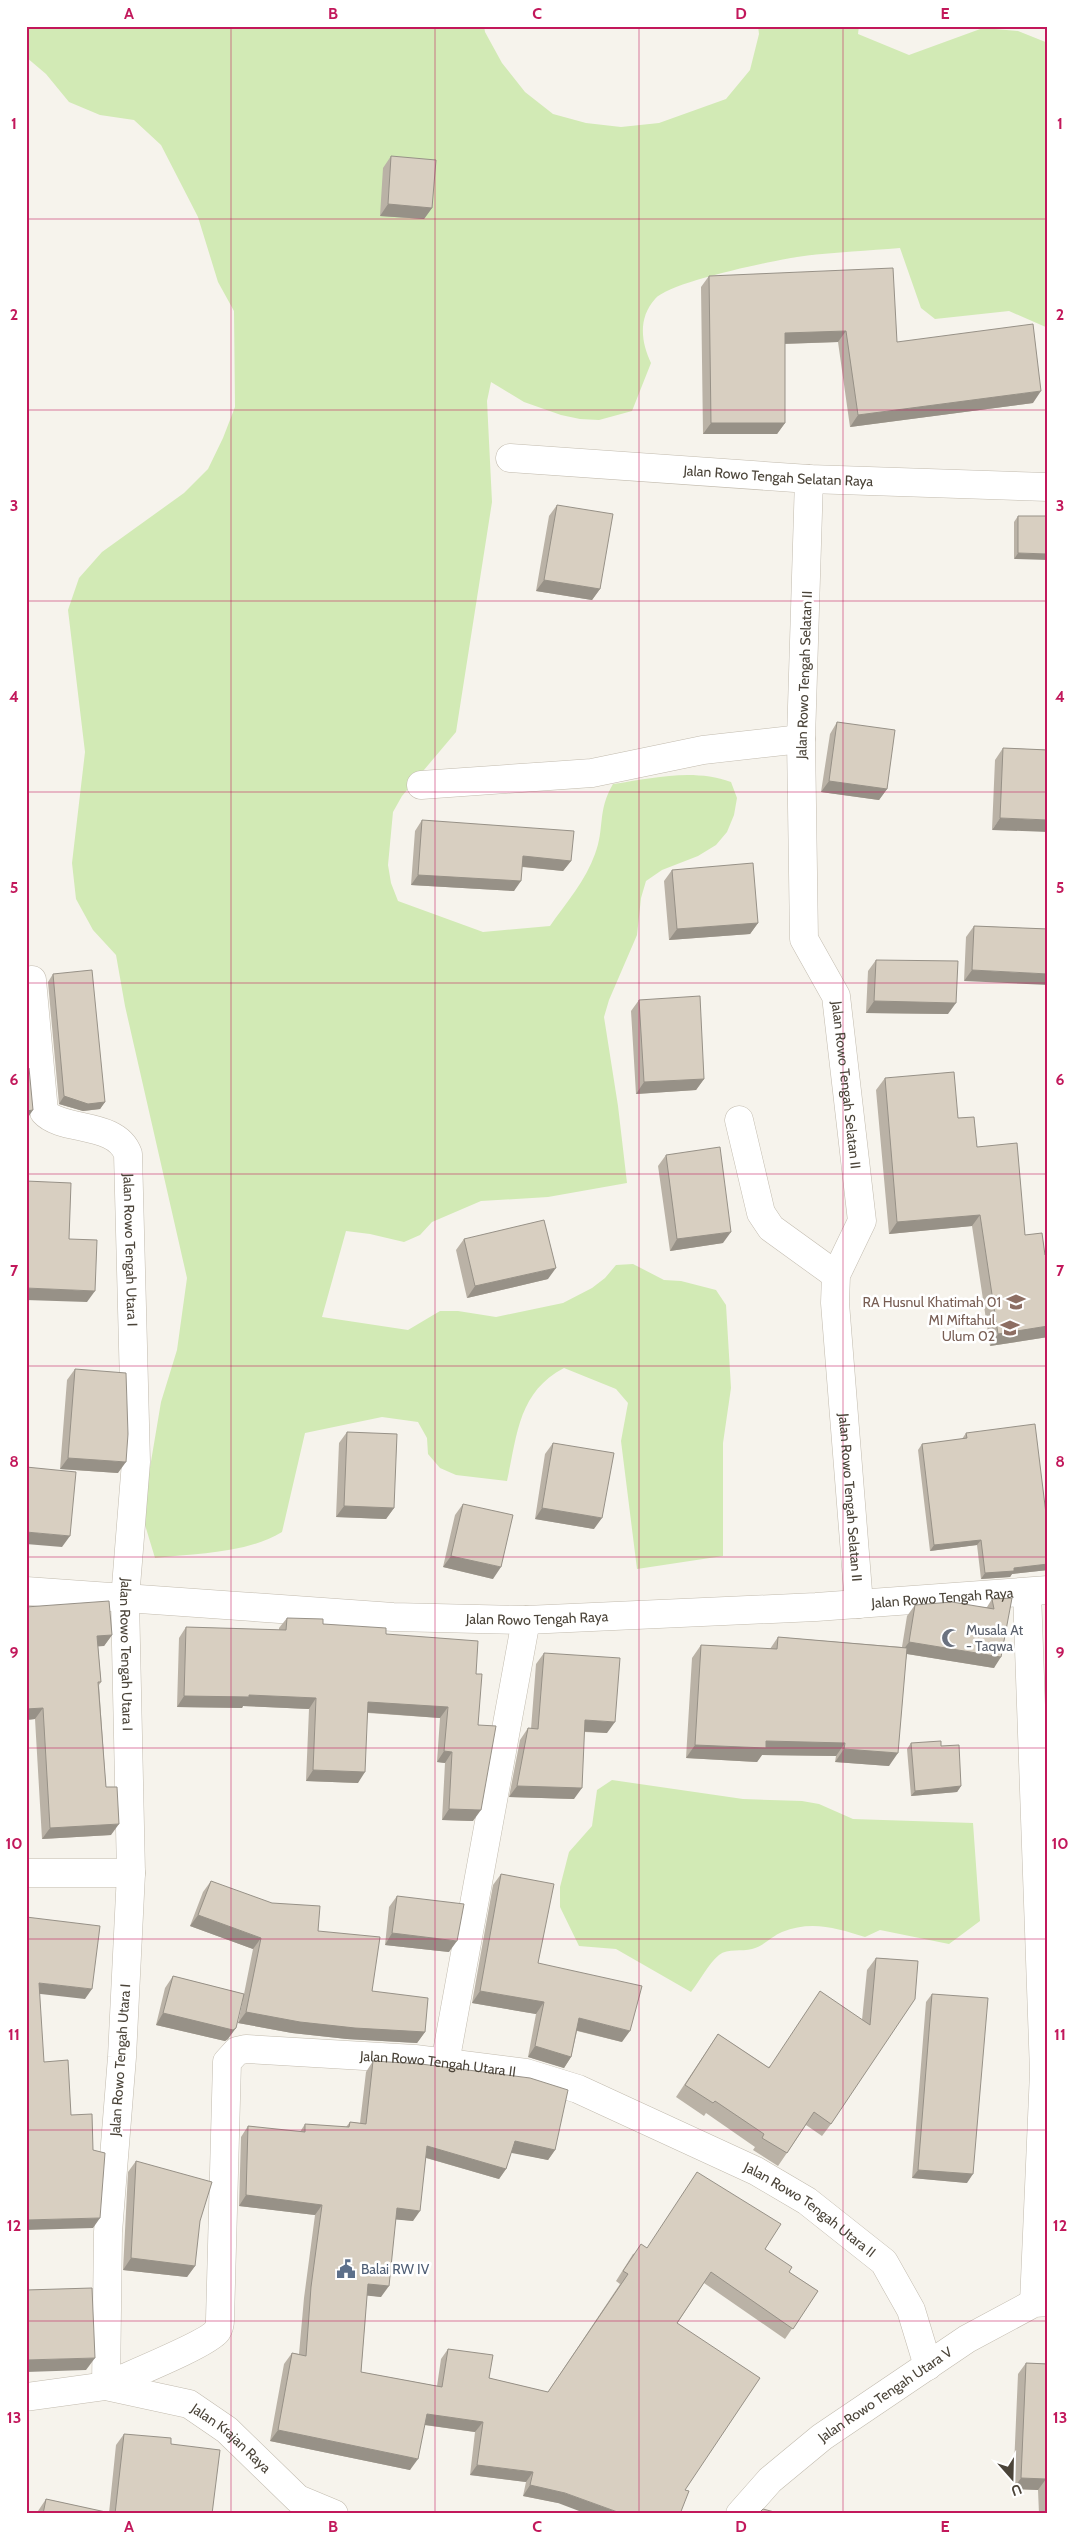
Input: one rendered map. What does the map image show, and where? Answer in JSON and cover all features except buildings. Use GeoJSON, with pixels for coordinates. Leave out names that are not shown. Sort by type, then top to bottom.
{"type":"FeatureCollection","features":[{"type":"Feature","properties":{"kind":"street","name":"Jalan Rowo Tengah Selatan Raya"},"geometry":{"type":"LineString","coordinates":[[510,458],[809,479],[1048,488]]}},
{"type":"Feature","properties":{"kind":"street","name":"Jalan Rowo Tengah Selatan II"},"geometry":{"type":"LineString","coordinates":[[809,479],[801,739],[804,939],[836,996],[862,1221],[836,1276],[835,1303],[859,1604]]}},
{"type":"Feature","properties":{"kind":"street"},"geometry":{"type":"LineString","coordinates":[[421,785],[592,773],[704,750],[801,739]]}},
{"type":"Feature","properties":{"kind":"street","name":"Jalan Rowo Tengah Utara I"},"geometry":{"type":"LineString","coordinates":[[32,980],[44,1112],[49,1117],[86,1127],[117,1139],[122,1143],[128,1154],[136,1462],[125,1599],[131,1873],[122,2057],[108,2232],[106,2386]]}},
{"type":"Feature","properties":{"kind":"street"},"geometry":{"type":"LineString","coordinates":[[739,1120],[761,1213],[771,1228],[836,1276]]}},
{"type":"Feature","properties":{"kind":"street","name":"Jalan Rowo Tengah Raya"},"geometry":{"type":"LineString","coordinates":[[26,1591],[393,1617],[526,1620],[859,1604],[1037,1591]]}},
{"type":"Feature","properties":{"kind":"street"},"geometry":{"type":"LineString","coordinates":[[1037,1591],[1044,2072],[1041,2302]]}},
{"type":"Feature","properties":{"kind":"street"},"geometry":{"type":"LineString","coordinates":[[445,2063],[526,1620]]}},
{"type":"Feature","properties":{"kind":"street"},"geometry":{"type":"LineString","coordinates":[[26,1873],[131,1873]]}},
{"type":"Feature","properties":{"kind":"street","name":"Jalan Rowo Tengah Utara II"},"geometry":{"type":"LineString","coordinates":[[106,2386],[211,2337],[218,2330],[220,2320],[227,2062],[231,2055],[246,2049],[416,2059],[526,2074],[578,2089],[756,2171],[807,2201],[884,2262],[911,2310],[928,2366]]}},
{"type":"Feature","properties":{"kind":"street","name":"Jalan Rowo Tengah Utara V"},"geometry":{"type":"LineString","coordinates":[[740,2514],[770,2480],[822,2437],[967,2339],[1041,2302]]}},
{"type":"Feature","properties":{"kind":"street","name":"Jalan Krajan Raya"},"geometry":{"type":"LineString","coordinates":[[26,2397],[106,2386],[189,2404],[227,2430],[298,2499],[334,2514]]}},
{"type":"Feature","properties":{"kind":"green space"},"geometry":{"type":"Polygon","coordinates":[[[26,26],[484,26],[485,32],[502,63],[525,92],[553,114],[586,123],[621,127],[659,123],[726,99],[750,70],[759,34],[758,26],[859,26],[858,34],[909,55],[983,28],[1018,31],[1048,43],[1048,328],[1009,311],[935,319],[921,308],[900,248],[823,254],[784,259],[699,279],[664,292],[655,299],[646,314],[643,330],[643,339],[651,363],[632,411],[599,420],[580,419],[561,415],[524,402],[491,382],[487,401],[492,502],[456,732],[402,796],[393,812],[388,865],[391,883],[398,901],[483,932],[550,926],[575,891],[591,864],[598,845],[605,803],[613,784],[658,777],[688,775],[717,778],[731,782],[737,798],[734,815],[727,832],[716,845],[698,856],[662,870],[646,881],[641,898],[637,935],[609,1000],[604,1017],[618,1106],[627,1183],[548,1197],[481,1201],[432,1222],[420,1235],[404,1242],[370,1234],[346,1231],[322,1317],[408,1330],[440,1311],[458,1311],[496,1317],[563,1303],[592,1288],[605,1278],[616,1265],[633,1264],[664,1280],[681,1281],[716,1290],[726,1305],[731,1388],[723,1443],[723,1556],[637,1569],[621,1441],[628,1403],[616,1389],[564,1368],[537,1389],[528,1402],[517,1432],[507,1481],[456,1475],[440,1468],[428,1454],[427,1438],[418,1422],[382,1417],[305,1433],[282,1532],[268,1539],[237,1549],[155,1558],[142,1515],[161,1402],[177,1350],[187,1278],[125,1006],[116,955],[93,930],[76,899],[72,863],[85,752],[68,610],[79,578],[102,552],[184,493],[208,469],[235,407],[234,311],[218,282],[198,217],[161,145],[134,120],[100,115],[69,102],[46,74],[26,57],[26,26]]]}},
{"type":"Feature","properties":{"kind":"green space"},"geometry":{"type":"Polygon","coordinates":[[[612,1780],[743,1799],[802,1801],[819,1804],[853,1819],[973,1823],[980,1921],[949,1944],[880,1930],[865,1937],[824,1927],[803,1926],[793,1928],[778,1934],[756,1948],[731,1951],[719,1955],[711,1963],[691,1992],[616,1949],[579,1946],[560,1907],[560,1887],[569,1852],[592,1826],[597,1790],[612,1780]]]}},
{"type":"Feature","properties":{"kind":"place","name":"RA Husnul Khatimah 01"},"geometry":{"type":"Point","coordinates":[1016,1302]}},
{"type":"Feature","properties":{"kind":"place","name":"MI Miftahul Ulum 02"},"geometry":{"type":"Point","coordinates":[1010,1328]}},
{"type":"Feature","properties":{"kind":"place","name":"Musala At - Taqwa"},"geometry":{"type":"Point","coordinates":[951,1638]}},
{"type":"Feature","properties":{"kind":"place","name":"Balai RW IV"},"geometry":{"type":"Point","coordinates":[346,2269]}}]}
